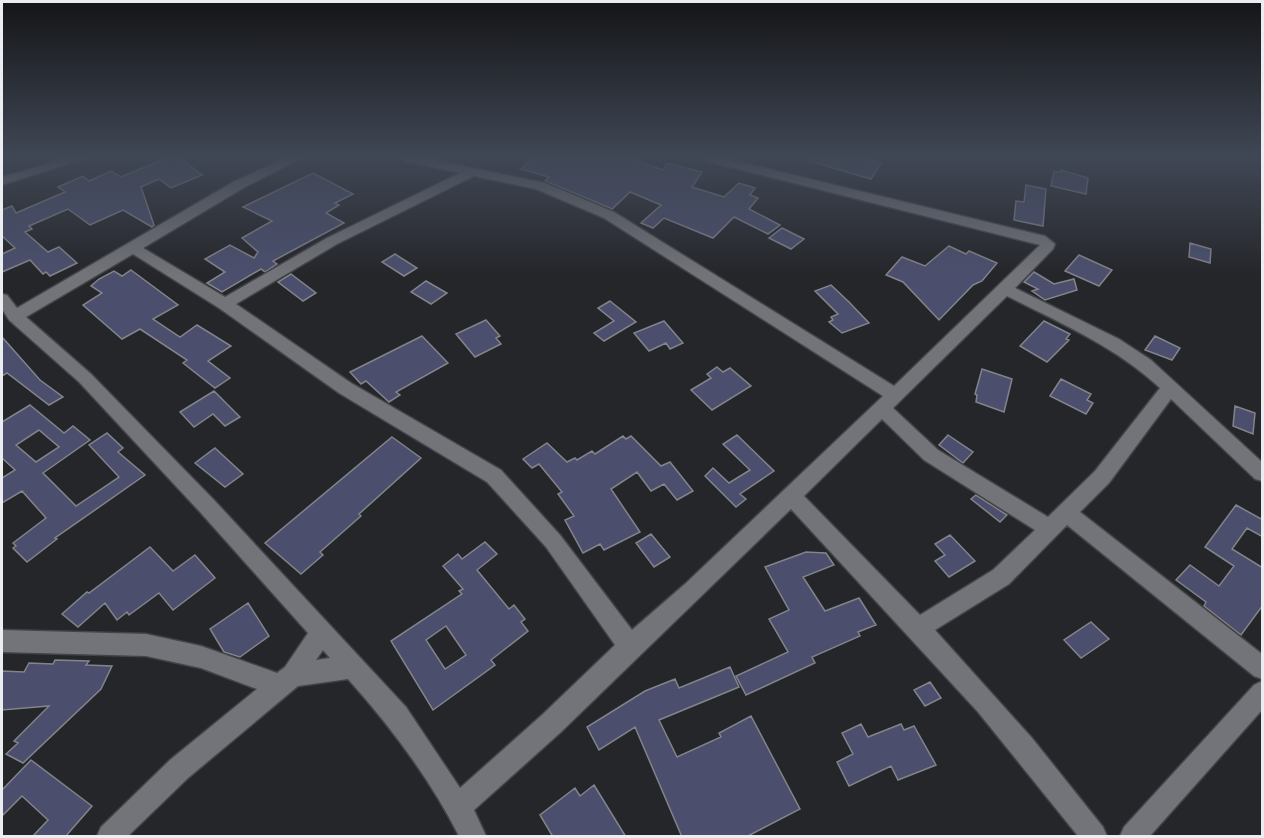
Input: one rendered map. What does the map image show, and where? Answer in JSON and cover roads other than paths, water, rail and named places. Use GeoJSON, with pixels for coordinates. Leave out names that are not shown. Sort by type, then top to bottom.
{"type":"FeatureCollection","features":[{"type":"Feature","properties":{"kind":"street"},"geometry":{"type":"LineString","coordinates":[[15,316],[218,197]]}},
{"type":"Feature","properties":{"kind":"street"},"geometry":{"type":"LineString","coordinates":[[225,304],[332,241],[421,197]]}},
{"type":"Feature","properties":{"kind":"street"},"geometry":{"type":"LineString","coordinates":[[566,197],[609,215],[887,400],[938,460],[1050,529]]}},
{"type":"Feature","properties":{"kind":"street"},"geometry":{"type":"LineString","coordinates":[[458,807],[552,723],[630,646],[693,591],[887,400],[1046,249],[1048,244],[1040,239],[869,197]]}},
{"type":"Feature","properties":{"kind":"street"},"geometry":{"type":"LineString","coordinates":[[133,248],[225,304],[345,388],[494,476],[553,541],[630,646]]}},
{"type":"Feature","properties":{"kind":"street"},"geometry":{"type":"LineString","coordinates":[[1003,288],[1113,344],[1145,364],[1263,473]]}},
{"type":"Feature","properties":{"kind":"street"},"geometry":{"type":"LineString","coordinates":[[2,299],[15,316],[85,378],[207,506],[397,716],[458,807],[473,837]]}},
{"type":"Feature","properties":{"kind":"street"},"geometry":{"type":"LineString","coordinates":[[919,628],[1001,577],[1102,477],[1170,388]]}},
{"type":"Feature","properties":{"kind":"street"},"geometry":{"type":"LineString","coordinates":[[791,496],[919,628],[1053,782],[1094,837]]}},
{"type":"Feature","properties":{"kind":"street"},"geometry":{"type":"LineString","coordinates":[[1066,512],[1263,668]]}},
{"type":"Feature","properties":{"kind":"street"},"geometry":{"type":"LineString","coordinates":[[110,837],[179,769],[286,681],[321,633]]}},
{"type":"Feature","properties":{"kind":"street"},"geometry":{"type":"LineString","coordinates":[[2,641],[146,645],[201,657],[286,681],[352,667]]}},
{"type":"Feature","properties":{"kind":"street"},"geometry":{"type":"LineString","coordinates":[[1133,837],[1263,693]]}}]}
